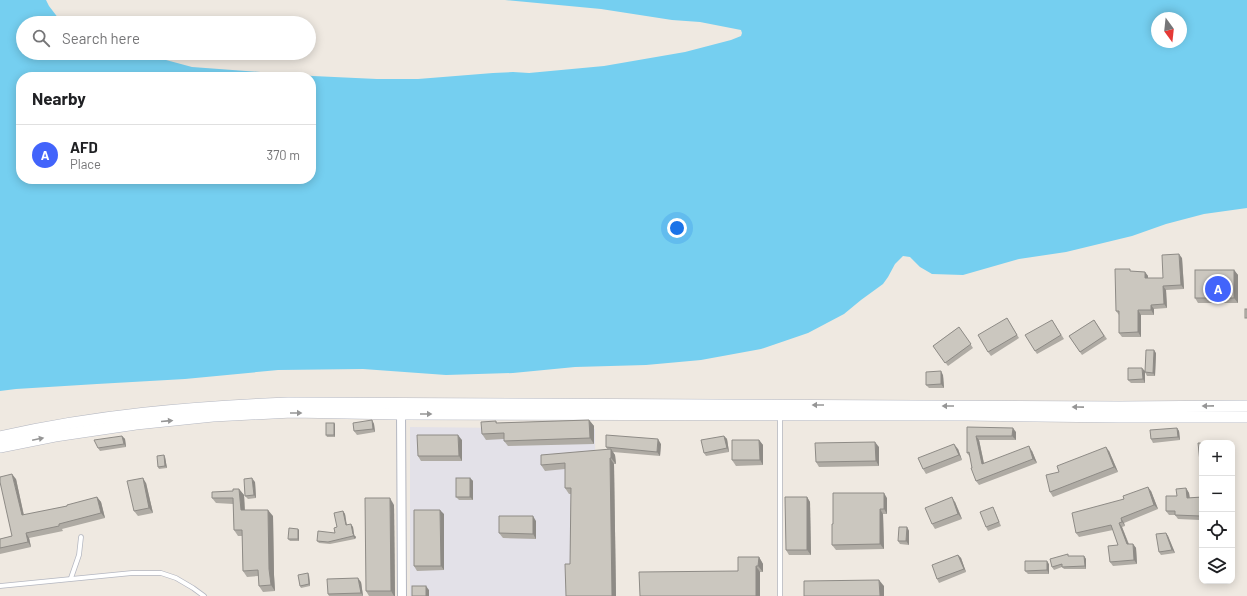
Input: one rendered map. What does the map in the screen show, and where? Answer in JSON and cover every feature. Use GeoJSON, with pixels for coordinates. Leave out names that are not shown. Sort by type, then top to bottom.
{"type":"FeatureCollection","features":[{"type":"Feature","properties":{"kind":"main road"},"geometry":{"type":"LineString","coordinates":[[0,437],[28,430],[108,418],[186,409],[288,404],[401,409]]}},
{"type":"Feature","properties":{"kind":"main road"},"geometry":{"type":"LineString","coordinates":[[0,447],[55,436],[136,424],[213,416],[292,412],[401,409],[781,410],[967,415],[1119,412],[1247,406]]}},
{"type":"Feature","properties":{"kind":"main road"},"geometry":{"type":"LineString","coordinates":[[1119,412],[1247,416]]}},
{"type":"Feature","properties":{"kind":"street"},"geometry":{"type":"LineString","coordinates":[[401,409],[402,596]]}},
{"type":"Feature","properties":{"kind":"lane"},"geometry":{"type":"LineString","coordinates":[[780,596],[781,410]]}},
{"type":"Feature","properties":{"kind":"lane"},"geometry":{"type":"LineString","coordinates":[[71,578],[79,555],[81,537]]}},
{"type":"Feature","properties":{"kind":"lane"},"geometry":{"type":"LineString","coordinates":[[0,586],[132,573],[161,573],[176,578],[204,596]]}},
{"type":"Feature","properties":{"kind":"shaded area"},"geometry":{"type":"Polygon","coordinates":[[[410,427],[595,429],[596,596],[410,596],[410,427]]]}},
{"type":"Feature","properties":{"kind":"water"},"geometry":{"type":"Polygon","coordinates":[[[0,0],[46,0],[57,16],[16,16],[16,60],[166,60],[192,67],[259,72],[16,72],[16,184],[316,184],[316,76],[418,79],[493,73],[529,73],[604,66],[685,52],[731,40],[741,36],[742,33],[741,30],[700,22],[672,20],[601,9],[505,0],[1247,0],[1247,208],[1204,214],[1166,224],[1132,236],[1066,252],[1019,259],[963,275],[932,274],[920,267],[910,257],[903,256],[895,264],[883,284],[844,314],[808,333],[761,349],[701,360],[646,365],[575,367],[513,373],[446,375],[363,369],[278,370],[185,379],[0,391],[0,0]]]}},
{"type":"Feature","properties":{"kind":"building"},"geometry":{"type":"Polygon","coordinates":[[[1179,254],[1181,285],[1163,286],[1164,304],[1151,305],[1151,310],[1138,310],[1138,332],[1119,333],[1119,311],[1116,311],[1115,269],[1130,269],[1130,271],[1145,272],[1145,278],[1163,278],[1162,255],[1179,254]]]}},
{"type":"Feature","properties":{"kind":"building"},"geometry":{"type":"Polygon","coordinates":[[[1195,270],[1234,270],[1234,298],[1195,298],[1195,270]]]}},
{"type":"Feature","properties":{"kind":"building"},"geometry":{"type":"Polygon","coordinates":[[[1245,309],[1247,309],[1247,318],[1245,318],[1245,309]]]}},
{"type":"Feature","properties":{"kind":"building"},"geometry":{"type":"Polygon","coordinates":[[[1007,318],[1017,335],[988,352],[978,335],[1007,318]]]}},
{"type":"Feature","properties":{"kind":"building"},"geometry":{"type":"Polygon","coordinates":[[[1052,320],[1061,335],[1035,351],[1025,335],[1052,320]]]}},
{"type":"Feature","properties":{"kind":"building"},"geometry":{"type":"Polygon","coordinates":[[[1094,320],[1104,336],[1080,352],[1069,336],[1094,320]]]}},
{"type":"Feature","properties":{"kind":"building"},"geometry":{"type":"Polygon","coordinates":[[[959,327],[971,344],[945,363],[933,346],[959,327]]]}},
{"type":"Feature","properties":{"kind":"building"},"geometry":{"type":"Polygon","coordinates":[[[1146,350],[1154,350],[1153,373],[1145,372],[1146,350]]]}},
{"type":"Feature","properties":{"kind":"building"},"geometry":{"type":"Polygon","coordinates":[[[1128,368],[1142,368],[1143,379],[1128,380],[1128,368]]]}},
{"type":"Feature","properties":{"kind":"building"},"geometry":{"type":"Polygon","coordinates":[[[941,371],[941,384],[926,385],[926,372],[941,371]]]}},
{"type":"Feature","properties":{"kind":"building"},"geometry":{"type":"Polygon","coordinates":[[[372,420],[373,429],[354,431],[353,423],[372,420]]]}},
{"type":"Feature","properties":{"kind":"building"},"geometry":{"type":"Polygon","coordinates":[[[589,420],[590,438],[504,441],[504,433],[482,434],[481,422],[496,421],[496,423],[589,420]]]}},
{"type":"Feature","properties":{"kind":"building"},"geometry":{"type":"Polygon","coordinates":[[[326,423],[334,423],[334,435],[326,435],[326,423]]]}},
{"type":"Feature","properties":{"kind":"building"},"geometry":{"type":"Polygon","coordinates":[[[967,427],[1013,428],[1012,436],[976,436],[982,464],[1029,446],[1033,459],[976,481],[971,468],[969,452],[967,453],[967,427]]]}},
{"type":"Feature","properties":{"kind":"building"},"geometry":{"type":"Polygon","coordinates":[[[1177,428],[1178,437],[1151,439],[1150,430],[1177,428]]]}},
{"type":"Feature","properties":{"kind":"building"},"geometry":{"type":"Polygon","coordinates":[[[417,435],[458,435],[459,456],[418,456],[417,435]]]}},
{"type":"Feature","properties":{"kind":"building"},"geometry":{"type":"Polygon","coordinates":[[[606,435],[658,439],[657,452],[606,447],[606,435]]]}},
{"type":"Feature","properties":{"kind":"building"},"geometry":{"type":"Polygon","coordinates":[[[122,436],[124,444],[98,448],[94,440],[122,436]]]}},
{"type":"Feature","properties":{"kind":"building"},"geometry":{"type":"Polygon","coordinates":[[[724,436],[727,448],[704,453],[701,440],[724,436]]]}},
{"type":"Feature","properties":{"kind":"building"},"geometry":{"type":"Polygon","coordinates":[[[732,440],[759,440],[760,460],[732,460],[732,440]]]}},
{"type":"Feature","properties":{"kind":"building"},"geometry":{"type":"Polygon","coordinates":[[[875,442],[876,461],[816,462],[815,443],[875,442]]]}},
{"type":"Feature","properties":{"kind":"building"},"geometry":{"type":"Polygon","coordinates":[[[954,444],[959,455],[923,469],[918,458],[954,444]]]}},
{"type":"Feature","properties":{"kind":"building"},"geometry":{"type":"Polygon","coordinates":[[[1106,447],[1114,467],[1050,492],[1046,475],[1059,472],[1057,466],[1106,447]]]}},
{"type":"Feature","properties":{"kind":"building"},"geometry":{"type":"Polygon","coordinates":[[[611,449],[612,596],[566,596],[565,564],[570,564],[571,488],[565,488],[565,463],[541,465],[541,455],[611,449]]]}},
{"type":"Feature","properties":{"kind":"building"},"geometry":{"type":"Polygon","coordinates":[[[164,455],[165,466],[158,467],[157,456],[164,455]]]}},
{"type":"Feature","properties":{"kind":"building"},"geometry":{"type":"Polygon","coordinates":[[[12,474],[22,515],[67,506],[97,497],[101,513],[59,524],[59,526],[26,533],[28,542],[0,548],[0,539],[12,536],[0,477],[12,474]]]}},
{"type":"Feature","properties":{"kind":"building"},"geometry":{"type":"Polygon","coordinates":[[[143,478],[149,508],[134,511],[127,481],[143,478]]]}},
{"type":"Feature","properties":{"kind":"building"},"geometry":{"type":"Polygon","coordinates":[[[252,478],[254,495],[245,496],[244,479],[252,478]]]}},
{"type":"Feature","properties":{"kind":"building"},"geometry":{"type":"Polygon","coordinates":[[[456,478],[470,478],[470,497],[456,497],[456,478]]]}},
{"type":"Feature","properties":{"kind":"building"},"geometry":{"type":"Polygon","coordinates":[[[1148,487],[1154,505],[1121,518],[1122,522],[1119,523],[1127,544],[1133,544],[1134,560],[1110,562],[1108,546],[1118,545],[1111,525],[1076,533],[1072,513],[1124,499],[1123,496],[1148,487]]]}},
{"type":"Feature","properties":{"kind":"building"},"geometry":{"type":"Polygon","coordinates":[[[1186,488],[1187,498],[1199,497],[1199,516],[1175,515],[1175,511],[1166,511],[1166,496],[1177,496],[1176,489],[1186,488]]]}},
{"type":"Feature","properties":{"kind":"building"},"geometry":{"type":"Polygon","coordinates":[[[233,489],[239,489],[241,510],[268,510],[269,569],[271,585],[259,586],[258,570],[243,571],[242,530],[234,530],[233,498],[212,498],[212,492],[233,491],[233,489]]]}},
{"type":"Feature","properties":{"kind":"building"},"geometry":{"type":"Polygon","coordinates":[[[833,493],[884,493],[884,509],[880,509],[880,544],[832,545],[833,493]]]}},
{"type":"Feature","properties":{"kind":"building"},"geometry":{"type":"Polygon","coordinates":[[[785,497],[807,497],[807,550],[786,550],[785,497]]]}},
{"type":"Feature","properties":{"kind":"building"},"geometry":{"type":"Polygon","coordinates":[[[952,497],[958,514],[932,524],[925,508],[952,497]]]}},
{"type":"Feature","properties":{"kind":"building"},"geometry":{"type":"Polygon","coordinates":[[[365,498],[390,498],[391,591],[366,591],[365,498]]]}},
{"type":"Feature","properties":{"kind":"building"},"geometry":{"type":"Polygon","coordinates":[[[993,507],[999,522],[986,527],[980,512],[993,507]]]}},
{"type":"Feature","properties":{"kind":"building"},"geometry":{"type":"Polygon","coordinates":[[[414,510],[440,510],[441,566],[414,566],[414,510]]]}},
{"type":"Feature","properties":{"kind":"building"},"geometry":{"type":"Polygon","coordinates":[[[343,511],[346,525],[351,524],[354,534],[353,536],[328,542],[317,541],[318,531],[335,533],[334,528],[337,527],[334,513],[343,511]]]}},
{"type":"Feature","properties":{"kind":"building"},"geometry":{"type":"Polygon","coordinates":[[[499,516],[533,516],[533,534],[499,533],[499,516]]]}},
{"type":"Feature","properties":{"kind":"building"},"geometry":{"type":"Polygon","coordinates":[[[899,527],[907,527],[906,541],[898,541],[899,527]]]}},
{"type":"Feature","properties":{"kind":"building"},"geometry":{"type":"Polygon","coordinates":[[[289,528],[298,529],[298,539],[288,539],[289,528]]]}},
{"type":"Feature","properties":{"kind":"building"},"geometry":{"type":"Polygon","coordinates":[[[1166,533],[1172,550],[1159,552],[1156,534],[1166,533]]]}},
{"type":"Feature","properties":{"kind":"building"},"geometry":{"type":"Polygon","coordinates":[[[1068,554],[1068,556],[1084,556],[1085,566],[1062,567],[1062,564],[1052,567],[1050,559],[1068,554]]]}},
{"type":"Feature","properties":{"kind":"building"},"geometry":{"type":"Polygon","coordinates":[[[958,555],[964,569],[937,579],[932,565],[958,555]]]}},
{"type":"Feature","properties":{"kind":"building"},"geometry":{"type":"Polygon","coordinates":[[[738,557],[759,557],[758,566],[756,566],[756,596],[640,596],[639,572],[738,571],[738,557]]]}},
{"type":"Feature","properties":{"kind":"building"},"geometry":{"type":"Polygon","coordinates":[[[1025,561],[1047,561],[1047,570],[1025,571],[1025,561]]]}},
{"type":"Feature","properties":{"kind":"building"},"geometry":{"type":"Polygon","coordinates":[[[308,573],[309,584],[300,586],[298,575],[308,573]]]}},
{"type":"Feature","properties":{"kind":"building"},"geometry":{"type":"Polygon","coordinates":[[[358,578],[361,593],[328,594],[327,579],[358,578]]]}},
{"type":"Feature","properties":{"kind":"building"},"geometry":{"type":"Polygon","coordinates":[[[879,580],[880,596],[804,596],[804,581],[879,580]]]}},
{"type":"Feature","properties":{"kind":"building"},"geometry":{"type":"Polygon","coordinates":[[[412,586],[426,586],[426,596],[412,596],[412,586]]]}},
{"type":"Feature","properties":{"kind":"place","name":"AFD"},"geometry":{"type":"Point","coordinates":[1218,289]}}]}
